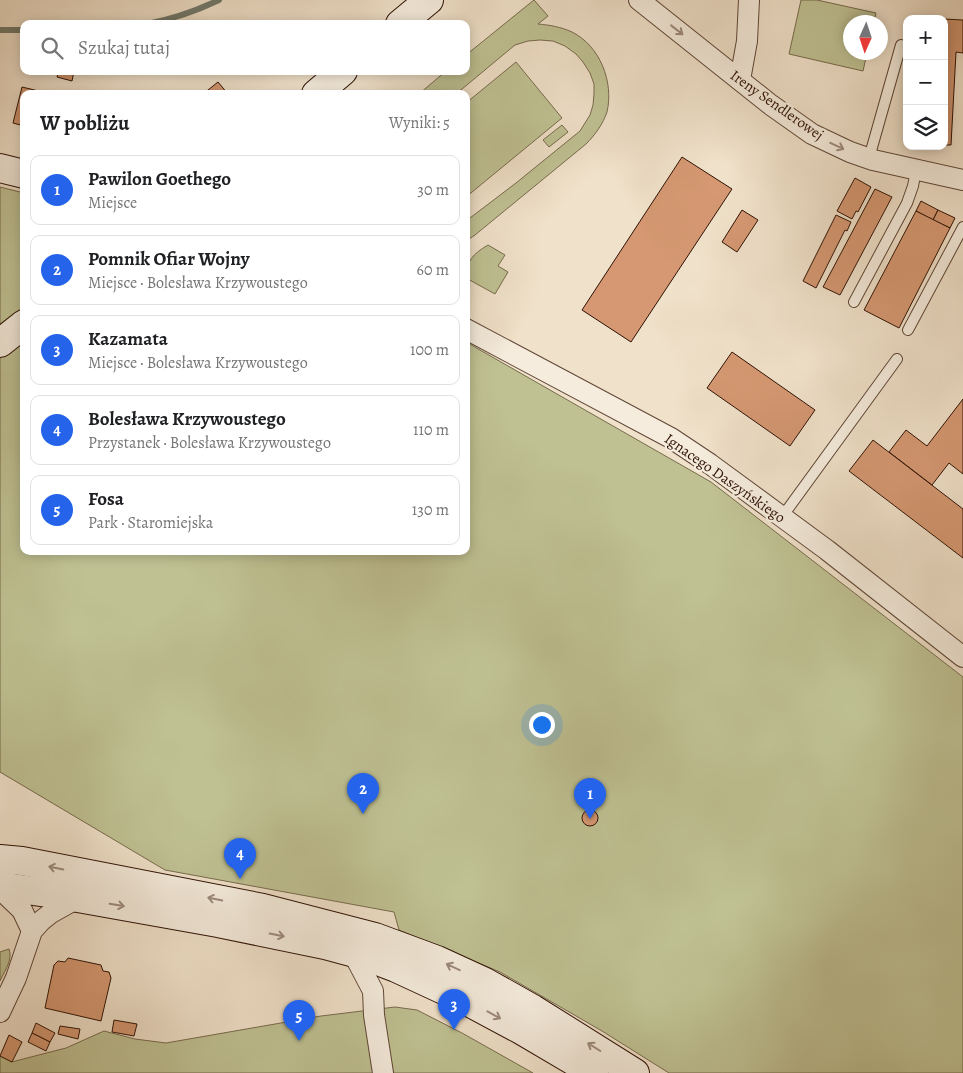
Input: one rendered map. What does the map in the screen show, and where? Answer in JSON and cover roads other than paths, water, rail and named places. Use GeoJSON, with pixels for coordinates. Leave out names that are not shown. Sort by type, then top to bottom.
{"type":"FeatureCollection","features":[{"type":"Feature","properties":{"kind":"main road"},"geometry":{"type":"LineString","coordinates":[[405,20],[429,0]]}},
{"type":"Feature","properties":{"kind":"main road"},"geometry":{"type":"LineString","coordinates":[[321,90],[338,75]]}},
{"type":"Feature","properties":{"kind":"main road"},"geometry":{"type":"LineString","coordinates":[[0,168],[20,173]]}},
{"type":"Feature","properties":{"kind":"main road"},"geometry":{"type":"LineString","coordinates":[[0,343],[20,327]]}},
{"type":"Feature","properties":{"kind":"main road"},"geometry":{"type":"LineString","coordinates":[[0,859],[69,870],[263,908],[375,937],[437,960],[484,982],[533,1009],[635,1073]]}},
{"type":"Feature","properties":{"kind":"main road"},"geometry":{"type":"LineString","coordinates":[[0,887],[78,898],[353,952],[396,968],[463,999],[521,1030],[594,1073]]}},
{"type":"Feature","properties":{"kind":"street","name":"Ireny Sendlerowej"},"geometry":{"type":"LineString","coordinates":[[639,0],[812,134],[850,152],[916,170],[963,180]]}},
{"type":"Feature","properties":{"kind":"street"},"geometry":{"type":"LineString","coordinates":[[740,80],[747,41],[749,0]]}},
{"type":"Feature","properties":{"kind":"street","name":"Ignacego Daszyńskiego"},"geometry":{"type":"LineString","coordinates":[[470,331],[671,438],[710,464],[827,550],[963,657]]}},
{"type":"Feature","properties":{"kind":"street"},"geometry":{"type":"LineString","coordinates":[[0,887],[22,910],[32,931]]}},
{"type":"Feature","properties":{"kind":"street"},"geometry":{"type":"LineString","coordinates":[[0,1012],[16,978],[32,931],[40,921],[51,913],[78,898]]}},
{"type":"Feature","properties":{"kind":"street"},"geometry":{"type":"LineString","coordinates":[[353,952],[373,996],[383,1073]]}},
{"type":"Feature","properties":{"kind":"street"},"geometry":{"type":"LineString","coordinates":[[373,996],[396,968]]}},
{"type":"Feature","properties":{"kind":"lane"},"geometry":{"type":"LineString","coordinates":[[870,158],[901,45]]}},
{"type":"Feature","properties":{"kind":"lane"},"geometry":{"type":"LineString","coordinates":[[854,302],[907,203],[914,186],[916,170]]}},
{"type":"Feature","properties":{"kind":"lane"},"geometry":{"type":"LineString","coordinates":[[908,330],[963,227]]}},
{"type":"Feature","properties":{"kind":"lane"},"geometry":{"type":"LineString","coordinates":[[782,517],[897,359]]}},
{"type":"Feature","properties":{"kind":"waterway"},"geometry":{"type":"LineString","coordinates":[[166,20],[219,0]]}},
{"type":"Feature","properties":{"kind":"waterway"},"geometry":{"type":"LineString","coordinates":[[0,30],[20,30]]}},
{"type":"Feature","properties":{"kind":"place","name":"Pomnik Ofiar Wojny"},"geometry":{"type":"Point","coordinates":[363,814]}},
{"type":"Feature","properties":{"kind":"place","name":"Pawilon Goethego"},"geometry":{"type":"Point","coordinates":[590,819]}},
{"type":"Feature","properties":{"kind":"place","name":"Bolesława Krzywoustego"},"geometry":{"type":"Point","coordinates":[240,879]}},
{"type":"Feature","properties":{"kind":"place","name":"Kazamata"},"geometry":{"type":"Point","coordinates":[454,1030]}},
{"type":"Feature","properties":{"kind":"place","name":"Fosa"},"geometry":{"type":"Point","coordinates":[299,1041]}}]}
